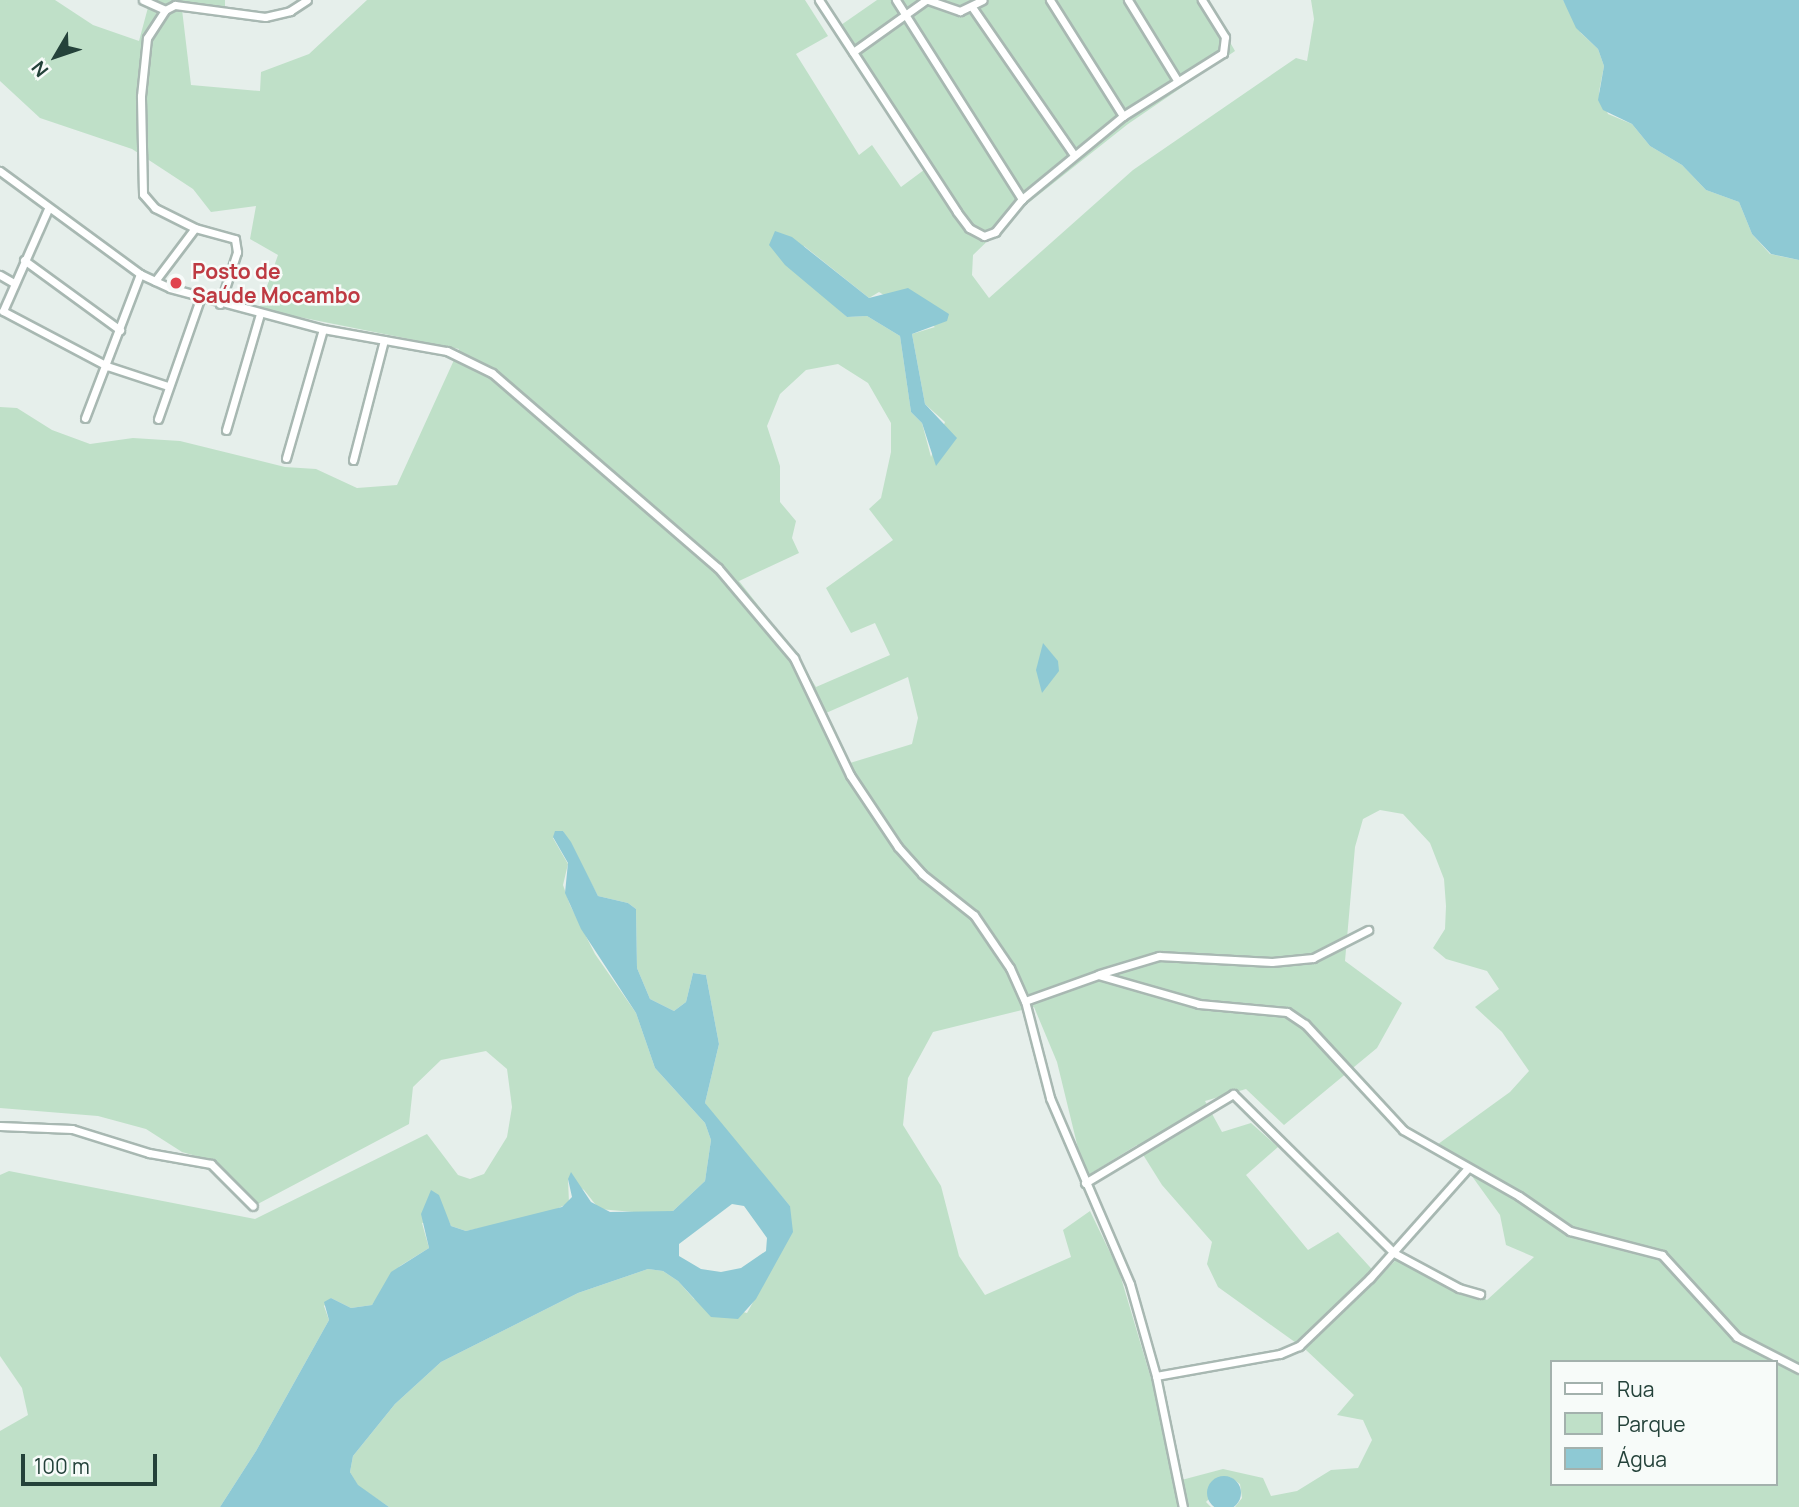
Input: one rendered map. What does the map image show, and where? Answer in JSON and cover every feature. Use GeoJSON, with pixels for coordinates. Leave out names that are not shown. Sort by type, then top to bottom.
{"type":"FeatureCollection","features":[{"type":"Feature","properties":{"kind":"street"},"geometry":{"type":"LineString","coordinates":[[143,0],[166,10],[182,5],[265,17],[290,11],[307,0]]}},
{"type":"Feature","properties":{"kind":"street"},"geometry":{"type":"LineString","coordinates":[[819,0],[969,228],[984,236],[990,235],[1022,199],[1123,116],[1177,80],[1212,62],[1226,48],[1225,37],[1202,0]]}},
{"type":"Feature","properties":{"kind":"street"},"geometry":{"type":"LineString","coordinates":[[896,0],[1022,199]]}},
{"type":"Feature","properties":{"kind":"street"},"geometry":{"type":"LineString","coordinates":[[853,52],[927,0],[955,10],[972,7],[983,0]]}},
{"type":"Feature","properties":{"kind":"street"},"geometry":{"type":"LineString","coordinates":[[1050,0],[1123,116]]}},
{"type":"Feature","properties":{"kind":"street"},"geometry":{"type":"LineString","coordinates":[[1128,0],[1177,80]]}},
{"type":"Feature","properties":{"kind":"street"},"geometry":{"type":"LineString","coordinates":[[972,7],[1074,155]]}},
{"type":"Feature","properties":{"kind":"street"},"geometry":{"type":"LineString","coordinates":[[166,10],[146,46],[140,138],[142,187],[152,206],[195,228],[228,234],[238,244],[220,304]]}},
{"type":"Feature","properties":{"kind":"street"},"geometry":{"type":"LineString","coordinates":[[0,171],[48,209],[140,274],[155,281],[200,299],[260,314],[323,329],[447,351],[509,385],[726,576],[794,658],[843,763],[898,847],[982,925],[1025,1002],[1047,1089],[1130,1284],[1156,1376],[1183,1507]]}},
{"type":"Feature","properties":{"kind":"street"},"geometry":{"type":"LineString","coordinates":[[48,209],[2,311],[107,366],[168,386]]}},
{"type":"Feature","properties":{"kind":"street"},"geometry":{"type":"LineString","coordinates":[[155,281],[195,228]]}},
{"type":"Feature","properties":{"kind":"street"},"geometry":{"type":"LineString","coordinates":[[24,260],[120,330]]}},
{"type":"Feature","properties":{"kind":"street"},"geometry":{"type":"LineString","coordinates":[[85,418],[140,274]]}},
{"type":"Feature","properties":{"kind":"street"},"geometry":{"type":"LineString","coordinates":[[0,275],[14,283]]}},
{"type":"Feature","properties":{"kind":"street"},"geometry":{"type":"LineString","coordinates":[[158,419],[200,299]]}},
{"type":"Feature","properties":{"kind":"street"},"geometry":{"type":"LineString","coordinates":[[226,430],[260,314]]}},
{"type":"Feature","properties":{"kind":"street"},"geometry":{"type":"LineString","coordinates":[[286,458],[323,329]]}},
{"type":"Feature","properties":{"kind":"street"},"geometry":{"type":"LineString","coordinates":[[354,460],[384,340]]}},
{"type":"Feature","properties":{"kind":"street"},"geometry":{"type":"LineString","coordinates":[[1025,1002],[1159,956],[1272,962],[1313,958],[1368,930]]}},
{"type":"Feature","properties":{"kind":"street"},"geometry":{"type":"LineString","coordinates":[[1098,975],[1199,1004],[1287,1012],[1304,1024],[1395,1124],[1570,1231],[1662,1255],[1737,1337],[1799,1368]]}},
{"type":"Feature","properties":{"kind":"street"},"geometry":{"type":"LineString","coordinates":[[1085,1183],[1233,1094],[1394,1253],[1464,1291],[1480,1294]]}},
{"type":"Feature","properties":{"kind":"street"},"geometry":{"type":"LineString","coordinates":[[0,1126],[72,1129],[149,1153],[206,1163],[220,1168],[253,1206]]}},
{"type":"Feature","properties":{"kind":"street"},"geometry":{"type":"LineString","coordinates":[[1156,1376],[1294,1349],[1394,1253],[1468,1168]]}},
{"type":"Feature","properties":{"kind":"green space"},"geometry":{"type":"Polygon","coordinates":[[[0,0],[55,0],[93,25],[139,41],[150,0],[225,0],[225,7],[181,1],[191,85],[260,91],[261,72],[309,54],[367,0],[805,0],[828,36],[796,54],[859,155],[872,145],[901,187],[932,164],[841,25],[877,0],[1206,0],[1235,51],[1128,124],[1022,208],[973,255],[972,275],[989,298],[1133,170],[1296,58],[1307,61],[1314,19],[1311,0],[1563,0],[1581,33],[1598,49],[1604,66],[1599,92],[1608,114],[1632,124],[1650,146],[1682,165],[1706,190],[1739,202],[1752,234],[1770,254],[1799,260],[1799,1507],[1235,1507],[1242,1498],[1240,1484],[1230,1477],[1206,1502],[1211,1507],[389,1507],[358,1486],[350,1472],[353,1456],[395,1404],[441,1362],[578,1293],[648,1269],[663,1271],[678,1281],[694,1299],[747,1313],[768,1275],[790,1206],[708,1110],[705,1103],[719,1044],[706,975],[693,973],[686,1002],[674,1011],[650,999],[637,968],[636,909],[628,903],[598,896],[563,831],[553,838],[568,864],[563,885],[570,905],[595,954],[636,1013],[655,1068],[705,1123],[711,1140],[705,1181],[673,1211],[657,1214],[599,1209],[584,1190],[568,1179],[569,1203],[546,1214],[466,1231],[451,1226],[447,1218],[422,1223],[429,1248],[400,1266],[372,1305],[351,1308],[331,1298],[324,1306],[329,1320],[256,1451],[220,1507],[0,1507],[0,1431],[28,1415],[22,1388],[0,1356],[0,1175],[9,1171],[255,1219],[427,1134],[458,1175],[470,1179],[484,1174],[507,1137],[512,1107],[507,1069],[486,1051],[441,1060],[413,1087],[409,1124],[250,1208],[217,1162],[182,1152],[146,1129],[98,1116],[0,1108],[0,407],[17,408],[52,430],[90,444],[133,438],[180,441],[285,467],[316,469],[357,488],[397,485],[459,349],[259,309],[278,255],[250,239],[256,206],[211,212],[193,189],[132,149],[40,118],[0,81],[0,0]],[[804,246],[816,289],[847,317],[867,316],[900,336],[911,412],[922,423],[931,457],[945,422],[925,404],[912,334],[935,327],[879,292],[869,298],[804,246]],[[838,364],[806,370],[780,394],[767,426],[780,466],[780,502],[796,521],[792,538],[799,553],[739,581],[794,651],[816,687],[890,655],[875,623],[851,633],[826,588],[893,540],[869,509],[881,498],[891,452],[891,423],[868,383],[838,364]],[[908,677],[826,713],[850,763],[912,744],[918,718],[908,677]],[[1380,810],[1363,819],[1355,847],[1345,961],[1402,1003],[1377,1048],[1284,1125],[1246,1089],[1205,1101],[1222,1132],[1251,1123],[1278,1147],[1246,1175],[1308,1250],[1338,1232],[1379,1277],[1403,1253],[1487,1300],[1534,1257],[1506,1245],[1500,1215],[1461,1161],[1434,1147],[1510,1092],[1529,1071],[1502,1032],[1475,1007],[1499,989],[1487,971],[1446,959],[1433,948],[1445,929],[1446,906],[1444,879],[1430,843],[1403,814],[1380,810]],[[1034,1007],[933,1032],[908,1078],[903,1125],[941,1186],[959,1256],[985,1295],[1071,1257],[1063,1230],[1090,1211],[1119,1271],[1152,1382],[1174,1482],[1223,1469],[1263,1478],[1271,1496],[1297,1491],[1331,1470],[1358,1468],[1372,1440],[1363,1420],[1337,1415],[1354,1395],[1306,1350],[1218,1287],[1207,1264],[1212,1242],[1162,1185],[1137,1145],[1085,1177],[1057,1062],[1034,1007]]]}},
{"type":"Feature","properties":{"kind":"water"},"geometry":{"type":"Polygon","coordinates":[[[1563,0],[1799,0],[1799,260],[1771,254],[1752,234],[1739,202],[1706,190],[1682,165],[1650,146],[1632,124],[1603,110],[1598,100],[1604,66],[1598,49],[1576,28],[1563,0]]]}},
{"type":"Feature","properties":{"kind":"water"},"geometry":{"type":"Polygon","coordinates":[[[775,231],[792,237],[869,298],[908,288],[949,314],[947,321],[912,334],[925,404],[957,438],[936,466],[922,423],[911,412],[900,336],[867,316],[847,317],[785,265],[769,245],[775,231]]]}},
{"type":"Feature","properties":{"kind":"water"},"geometry":{"type":"Polygon","coordinates":[[[1043,643],[1058,661],[1059,671],[1042,693],[1036,670],[1043,643]]]}},
{"type":"Feature","properties":{"kind":"water"},"geometry":{"type":"Polygon","coordinates":[[[555,831],[563,831],[598,896],[628,903],[636,909],[637,968],[650,999],[674,1011],[686,1002],[693,973],[706,975],[719,1044],[705,1103],[790,1206],[793,1232],[756,1299],[738,1319],[711,1317],[678,1281],[663,1271],[648,1269],[578,1293],[441,1362],[395,1404],[353,1456],[350,1472],[358,1485],[389,1507],[220,1507],[256,1451],[329,1320],[324,1302],[331,1298],[351,1308],[372,1305],[391,1272],[429,1248],[421,1214],[431,1190],[439,1195],[451,1226],[466,1231],[562,1207],[572,1197],[568,1179],[571,1172],[591,1202],[610,1212],[673,1211],[705,1181],[711,1140],[705,1123],[655,1068],[636,1013],[581,929],[565,893],[568,863],[553,837],[555,831]],[[732,1204],[679,1244],[679,1256],[701,1269],[721,1272],[741,1268],[766,1251],[767,1238],[744,1206],[732,1204]]]}},
{"type":"Feature","properties":{"kind":"water"},"geometry":{"type":"Polygon","coordinates":[[[1218,1477],[1230,1477],[1240,1487],[1240,1499],[1232,1508],[1216,1508],[1208,1499],[1208,1487],[1218,1477]]]}},
{"type":"Feature","properties":{"kind":"place","name":"Posto de Saúde Mocambo"},"geometry":{"type":"Point","coordinates":[176,283]}}]}
